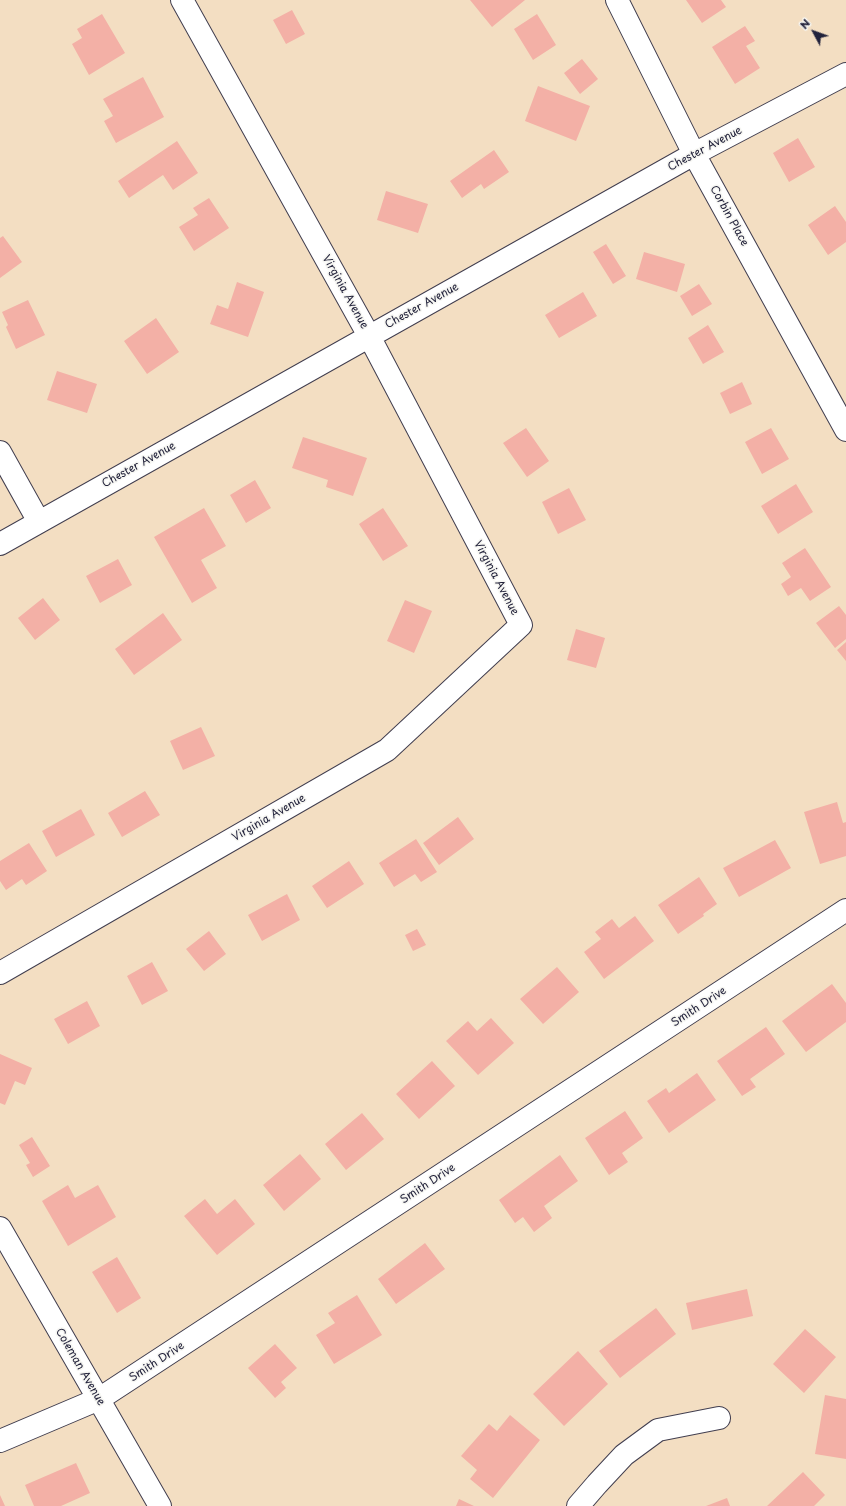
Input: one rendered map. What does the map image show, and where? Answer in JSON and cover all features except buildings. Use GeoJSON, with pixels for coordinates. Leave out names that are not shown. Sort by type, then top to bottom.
{"type":"FeatureCollection","features":[{"type":"Feature","properties":{"kind":"street","name":"Virginia Avenue"},"geometry":{"type":"LineString","coordinates":[[0,973],[386,750],[521,625],[369,336],[182,0]]}},
{"type":"Feature","properties":{"kind":"street","name":"Corbin Place"},"geometry":{"type":"LineString","coordinates":[[617,0],[694,154],[846,430]]}},
{"type":"Feature","properties":{"kind":"street","name":"Chester Avenue"},"geometry":{"type":"LineString","coordinates":[[0,544],[694,154],[846,74]]}},
{"type":"Feature","properties":{"kind":"street"},"geometry":{"type":"LineString","coordinates":[[0,452],[39,522]]}},
{"type":"Feature","properties":{"kind":"street","name":"Smith Drive"},"geometry":{"type":"LineString","coordinates":[[0,1441],[99,1399],[846,910]]}},
{"type":"Feature","properties":{"kind":"street","name":"Coleman Avenue"},"geometry":{"type":"LineString","coordinates":[[0,1228],[160,1506]]}},
{"type":"Feature","properties":{"kind":"street"},"geometry":{"type":"LineString","coordinates":[[578,1506],[624,1455],[658,1430],[719,1418]]}}]}
